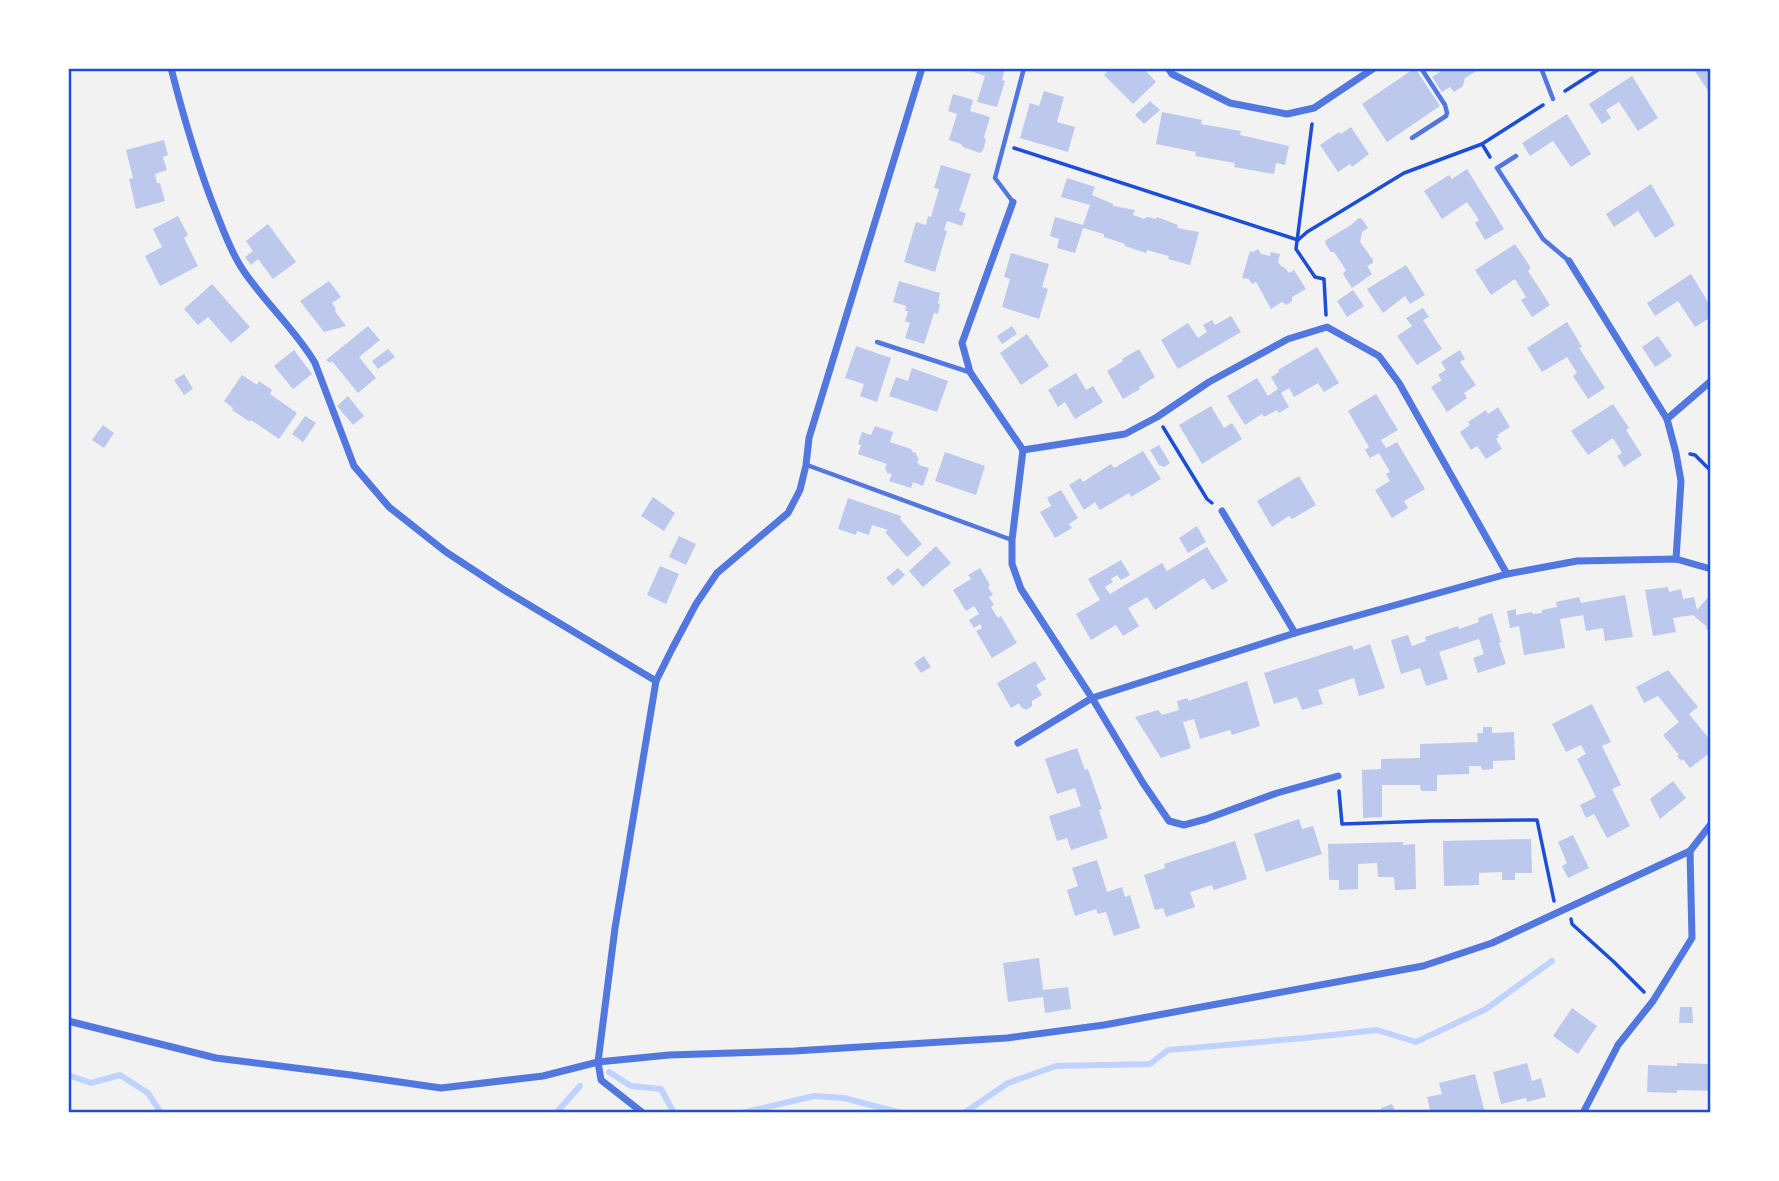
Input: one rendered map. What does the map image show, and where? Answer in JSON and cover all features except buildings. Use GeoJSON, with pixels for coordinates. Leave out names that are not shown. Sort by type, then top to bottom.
{"type":"FeatureCollection","features":[{"type":"Feature","properties":{"kind":"street"},"geometry":{"type":"LineString","coordinates":[[171,68],[202,178],[231,249],[241,268],[316,363],[354,466],[388,507],[446,552],[656,681]]}},
{"type":"Feature","properties":{"kind":"street"},"geometry":{"type":"LineString","coordinates":[[642,1113],[601,1080],[598,1062],[615,929],[656,681],[684,626],[716,573],[788,513],[800,490],[809,438],[922,68]]}},
{"type":"Feature","properties":{"kind":"street"},"geometry":{"type":"LineString","coordinates":[[1168,68],[1172,74],[1230,103],[1287,114],[1314,108],[1374,68]]}},
{"type":"Feature","properties":{"kind":"street"},"geometry":{"type":"LineString","coordinates":[[1013,202],[962,343],[970,372],[1023,450],[1012,540],[1012,564],[1021,589],[1169,821],[1184,825],[1276,793],[1338,776]]}},
{"type":"Feature","properties":{"kind":"street"},"geometry":{"type":"LineString","coordinates":[[1569,261],[1667,419],[1681,481],[1676,559]]}},
{"type":"Feature","properties":{"kind":"street"},"geometry":{"type":"LineString","coordinates":[[1023,450],[1125,434],[1157,417],[1209,382],[1288,339],[1327,327],[1379,356],[1399,383],[1507,575]]}},
{"type":"Feature","properties":{"kind":"street"},"geometry":{"type":"LineString","coordinates":[[1667,419],[1711,381]]}},
{"type":"Feature","properties":{"kind":"street"},"geometry":{"type":"LineString","coordinates":[[1222,511],[1295,633]]}},
{"type":"Feature","properties":{"kind":"street"},"geometry":{"type":"LineString","coordinates":[[1018,743],[1092,698],[1295,633],[1507,575],[1577,561],[1676,559],[1711,569]]}},
{"type":"Feature","properties":{"kind":"street"},"geometry":{"type":"LineString","coordinates":[[68,1021],[216,1058],[441,1088],[543,1076],[598,1062],[669,1055],[794,1051],[993,1039],[1104,1025],[1423,966],[1492,943],[1690,851],[1711,824]]}},
{"type":"Feature","properties":{"kind":"street"},"geometry":{"type":"LineString","coordinates":[[1583,1113],[1618,1045],[1653,1000],[1692,938],[1690,851]]}},
{"type":"Feature","properties":{"kind":"lane"},"geometry":{"type":"LineString","coordinates":[[1013,202],[995,178],[1024,68]]}},
{"type":"Feature","properties":{"kind":"lane"},"geometry":{"type":"LineString","coordinates":[[1412,138],[1447,113],[1445,105],[1421,68]]}},
{"type":"Feature","properties":{"kind":"lane"},"geometry":{"type":"LineString","coordinates":[[1541,68],[1553,99]]}},
{"type":"Feature","properties":{"kind":"lane"},"geometry":{"type":"LineString","coordinates":[[1516,156],[1497,168],[1543,239],[1569,261]]}},
{"type":"Feature","properties":{"kind":"lane"},"geometry":{"type":"LineString","coordinates":[[877,342],[970,372]]}},
{"type":"Feature","properties":{"kind":"lane"},"geometry":{"type":"LineString","coordinates":[[806,465],[1012,540]]}},
{"type":"Feature","properties":{"kind":"path"},"geometry":{"type":"LineString","coordinates":[[1567,90],[1601,68]]}},
{"type":"Feature","properties":{"kind":"path"},"geometry":{"type":"LineString","coordinates":[[1298,240],[1404,173],[1482,144],[1553,99]]}},
{"type":"Feature","properties":{"kind":"path"},"geometry":{"type":"LineString","coordinates":[[1314,108],[1296,249],[1315,277],[1324,279],[1327,327]]}},
{"type":"Feature","properties":{"kind":"path"},"geometry":{"type":"LineString","coordinates":[[1005,145],[1298,240]]}},
{"type":"Feature","properties":{"kind":"path"},"geometry":{"type":"LineString","coordinates":[[1157,417],[1207,499],[1222,511]]}},
{"type":"Feature","properties":{"kind":"path"},"geometry":{"type":"LineString","coordinates":[[1701,461],[1710,470]]}},
{"type":"Feature","properties":{"kind":"path"},"geometry":{"type":"LineString","coordinates":[[1338,776],[1342,824],[1537,820],[1556,913]]}},
{"type":"Feature","properties":{"kind":"path"},"geometry":{"type":"LineString","coordinates":[[1569,907],[1572,924],[1653,1000]]}},
{"type":"Feature","properties":{"kind":"waterway"},"geometry":{"type":"LineString","coordinates":[[964,1113],[1008,1083],[1056,1066],[1150,1064],[1168,1050],[1377,1030],[1416,1042],[1486,1009],[1552,961]]}},
{"type":"Feature","properties":{"kind":"waterway"},"geometry":{"type":"LineString","coordinates":[[609,1072],[631,1086],[661,1089],[674,1113]]}},
{"type":"Feature","properties":{"kind":"waterway"},"geometry":{"type":"LineString","coordinates":[[68,1075],[91,1083],[120,1075],[148,1093],[161,1113]]}},
{"type":"Feature","properties":{"kind":"waterway"},"geometry":{"type":"LineString","coordinates":[[556,1113],[580,1086]]}},
{"type":"Feature","properties":{"kind":"waterway"},"geometry":{"type":"LineString","coordinates":[[742,1113],[814,1096],[844,1098],[901,1113]]}}]}
